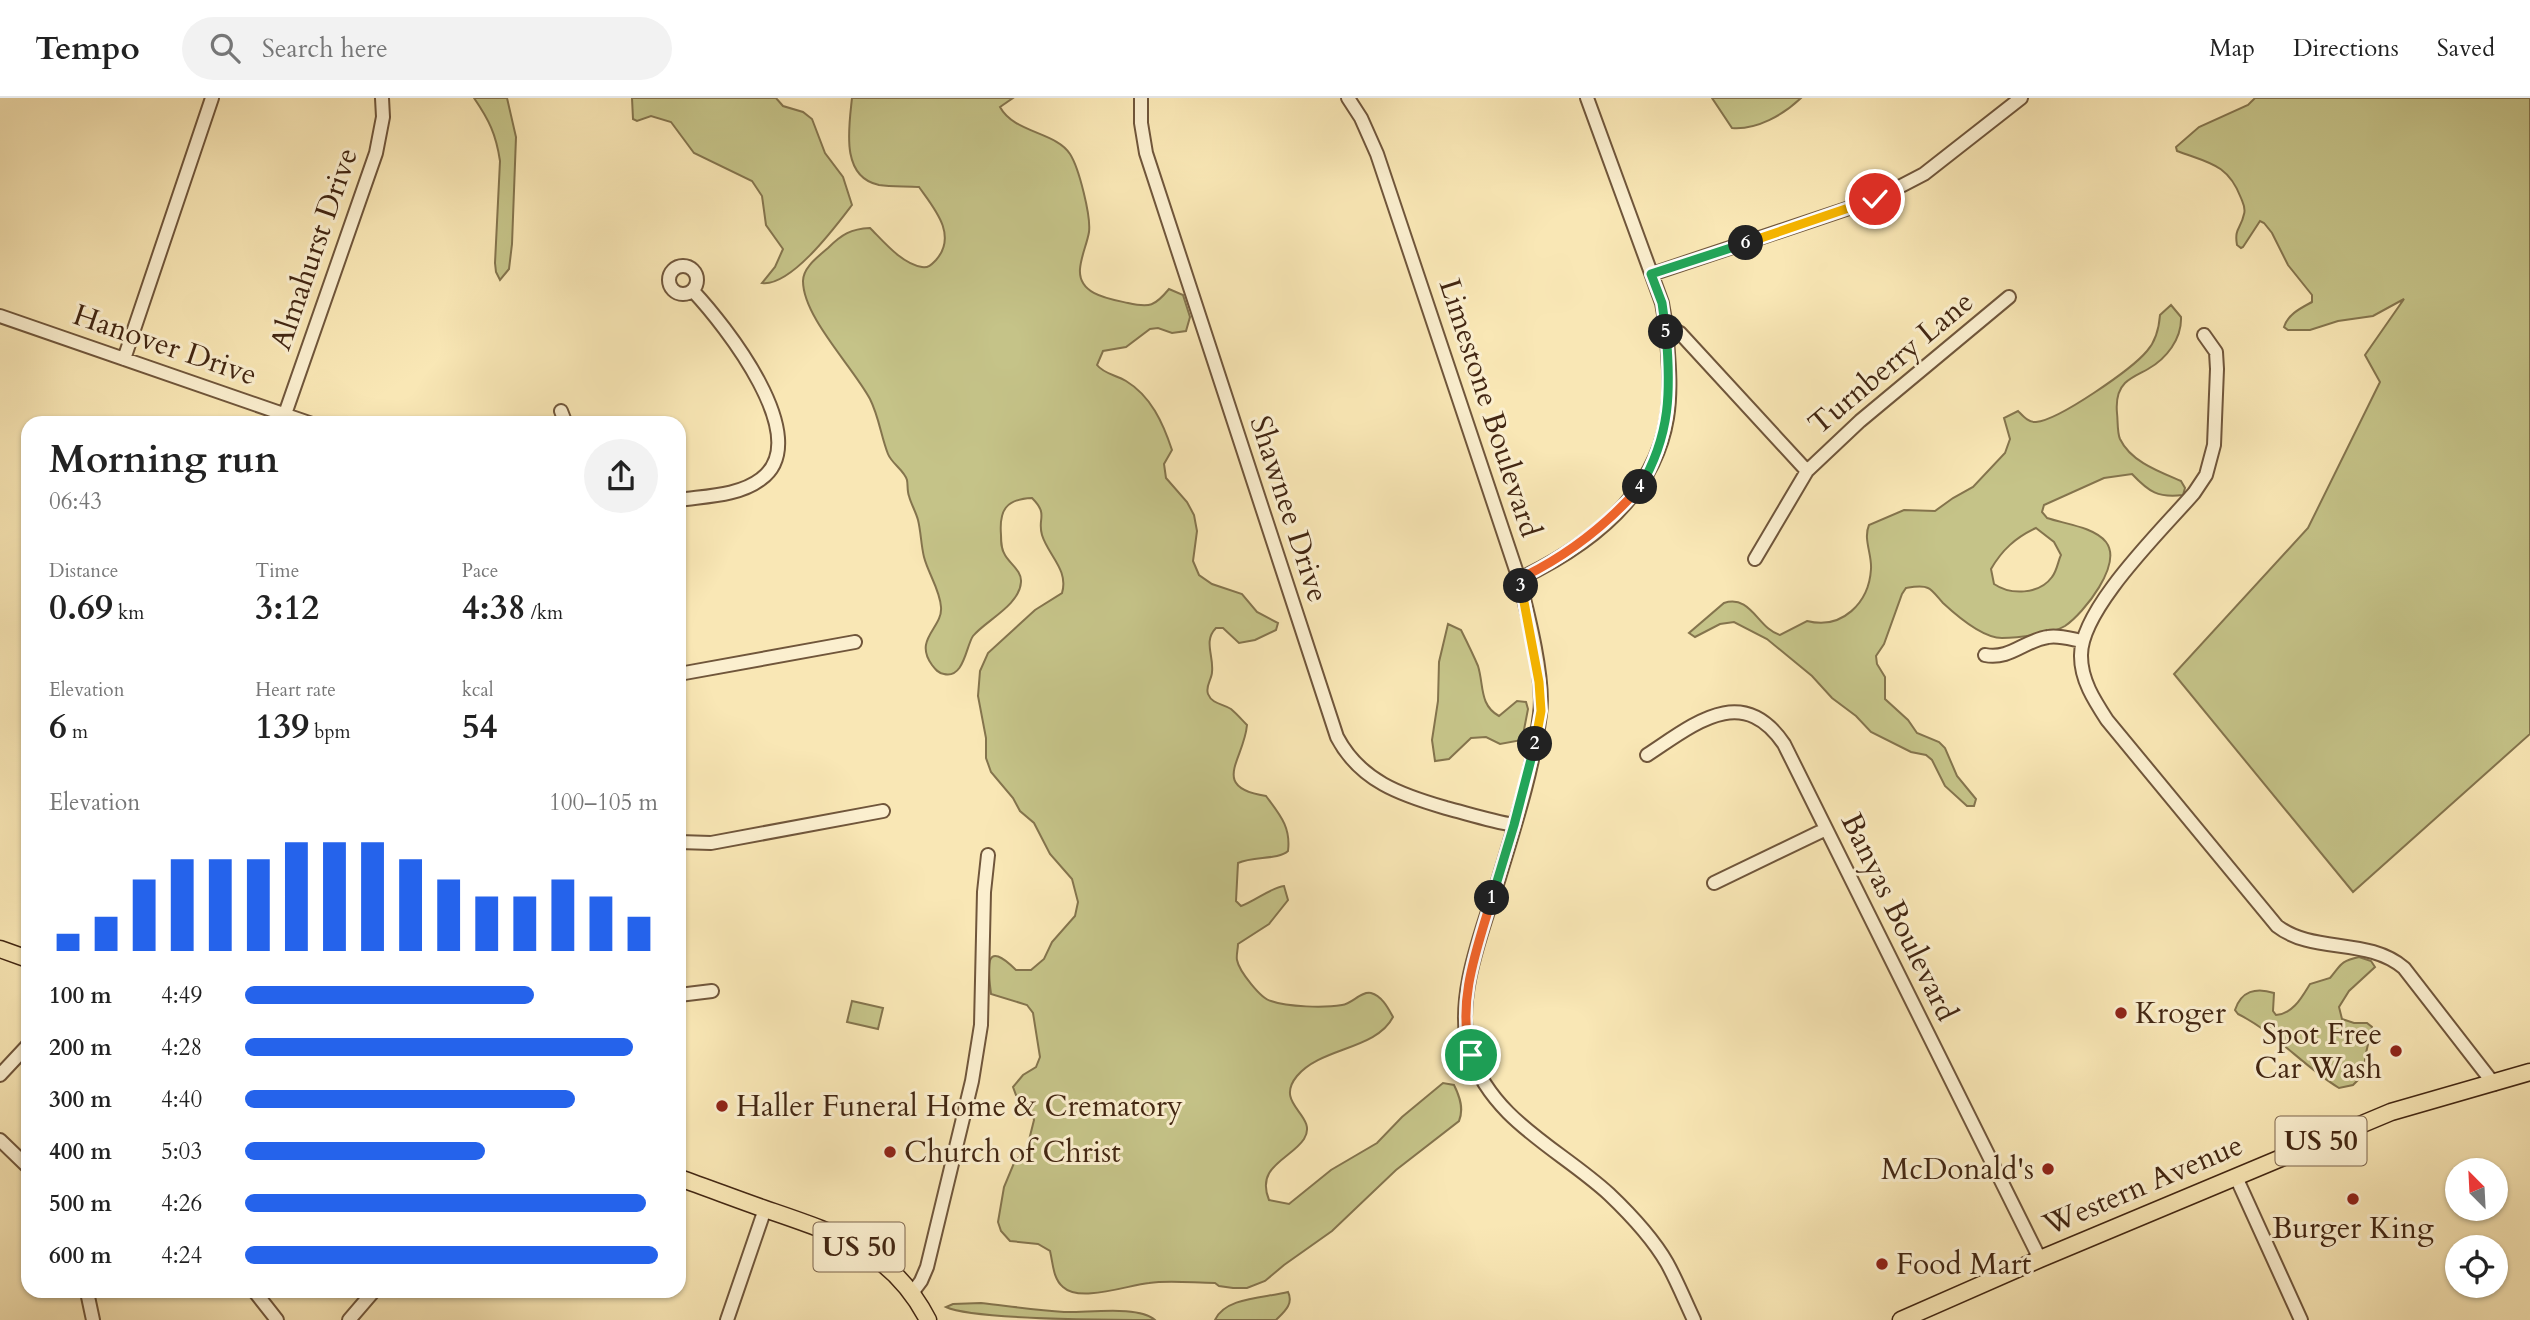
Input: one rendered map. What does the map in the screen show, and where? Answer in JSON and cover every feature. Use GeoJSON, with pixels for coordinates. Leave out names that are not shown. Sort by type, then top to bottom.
{"type":"FeatureCollection","features":[{"type":"Feature","properties":{"kind":"main road"},"geometry":{"type":"LineString","coordinates":[[0,949],[21,956]]}},
{"type":"Feature","properties":{"kind":"main road","name":"Western Avenue"},"geometry":{"type":"LineString","coordinates":[[1901,1320],[2391,1112],[2530,1072]]}},
{"type":"Feature","properties":{"kind":"main road","name":"US 50"},"geometry":{"type":"LineString","coordinates":[[686,1181],[824,1228],[857,1245],[876,1258],[912,1293],[928,1320]]}},
{"type":"Feature","properties":{"kind":"street"},"geometry":{"type":"LineString","coordinates":[[124,359],[212,98]]}},
{"type":"Feature","properties":{"kind":"street","name":"Almahurst Drive"},"geometry":{"type":"LineString","coordinates":[[285,414],[376,153],[383,117],[382,98]]}},
{"type":"Feature","properties":{"kind":"street","name":"Shawnee Drive"},"geometry":{"type":"LineString","coordinates":[[1141,98],[1141,123],[1146,153],[1337,737],[1359,769],[1394,791],[1514,825]]}},
{"type":"Feature","properties":{"kind":"street","name":"Limestone Boulevard"},"geometry":{"type":"LineString","coordinates":[[1348,98],[1361,118],[1377,154],[1519,579],[1535,649],[1541,711],[1531,764],[1468,986],[1466,1030],[1471,1055],[1484,1083],[1506,1112],[1607,1192],[1634,1220],[1667,1263],[1694,1320]]}},
{"type":"Feature","properties":{"kind":"street"},"geometry":{"type":"LineString","coordinates":[[1519,579],[1578,546],[1605,524],[1641,485],[1658,451],[1667,418],[1670,379],[1662,303],[1587,98]]}},
{"type":"Feature","properties":{"kind":"street"},"geometry":{"type":"LineString","coordinates":[[1651,274],[1875,199],[1924,174],[2021,98]]}},
{"type":"Feature","properties":{"kind":"street"},"geometry":{"type":"LineString","coordinates":[[686,499],[729,492],[751,485],[768,472],[778,456],[780,446],[778,428],[753,373],[723,326],[693,290]]}},
{"type":"Feature","properties":{"kind":"street","name":"Turnberry Lane"},"geometry":{"type":"LineString","coordinates":[[1755,559],[1807,471],[1860,421],[2009,297]]}},
{"type":"Feature","properties":{"kind":"street","name":"Hanover Drive"},"geometry":{"type":"LineString","coordinates":[[0,316],[290,416]]}},
{"type":"Feature","properties":{"kind":"street"},"geometry":{"type":"LineString","coordinates":[[1666,326],[1680,333],[1807,471]]}},
{"type":"Feature","properties":{"kind":"street"},"geometry":{"type":"LineString","coordinates":[[2204,335],[2216,352],[2217,369],[2214,445],[2206,475],[2194,493],[2108,593],[2092,617],[2082,641],[2084,676],[2098,706],[2277,926],[2294,938],[2356,948],[2393,958],[2404,968],[2494,1084]]}},
{"type":"Feature","properties":{"kind":"street"},"geometry":{"type":"LineString","coordinates":[[1985,655],[1997,657],[2008,654],[2048,636],[2082,641]]}},
{"type":"Feature","properties":{"kind":"street"},"geometry":{"type":"LineString","coordinates":[[686,673],[855,642]]}},
{"type":"Feature","properties":{"kind":"street","name":"Banyas Boulevard"},"geometry":{"type":"LineString","coordinates":[[1647,755],[1703,718],[1732,711],[1754,716],[1774,729],[1784,744],[2040,1259]]}},
{"type":"Feature","properties":{"kind":"street"},"geometry":{"type":"LineString","coordinates":[[686,842],[711,843],[883,811]]}},
{"type":"Feature","properties":{"kind":"street"},"geometry":{"type":"LineString","coordinates":[[1714,883],[1826,829]]}},
{"type":"Feature","properties":{"kind":"street"},"geometry":{"type":"LineString","coordinates":[[912,1293],[927,1266],[974,1070],[981,1026],[984,892],[988,855]]}},
{"type":"Feature","properties":{"kind":"street"},"geometry":{"type":"LineString","coordinates":[[686,994],[712,991]]}},
{"type":"Feature","properties":{"kind":"street"},"geometry":{"type":"LineString","coordinates":[[0,1075],[21,1052]]}},
{"type":"Feature","properties":{"kind":"street"},"geometry":{"type":"LineString","coordinates":[[0,1140],[21,1160]]}},
{"type":"Feature","properties":{"kind":"street"},"geometry":{"type":"LineString","coordinates":[[2236,1177],[2301,1320]]}},
{"type":"Feature","properties":{"kind":"street"},"geometry":{"type":"LineString","coordinates":[[727,1320],[765,1209]]}},
{"type":"Feature","properties":{"kind":"street"},"geometry":{"type":"LineString","coordinates":[[88,1298],[93,1320]]}},
{"type":"Feature","properties":{"kind":"street"},"geometry":{"type":"LineString","coordinates":[[260,1298],[277,1320]]}},
{"type":"Feature","properties":{"kind":"street"},"geometry":{"type":"LineString","coordinates":[[349,1320],[368,1298]]}},
{"type":"Feature","properties":{"kind":"shaded area"},"geometry":{"type":"Polygon","coordinates":[[[474,98],[507,98],[516,137],[512,244],[509,269],[500,280],[495,263],[500,161],[491,128],[474,98]]]}},
{"type":"Feature","properties":{"kind":"shaded area"},"geometry":{"type":"Polygon","coordinates":[[[632,98],[776,98],[783,106],[803,112],[812,119],[825,153],[843,177],[852,205],[799,266],[774,282],[762,283],[775,267],[783,249],[766,225],[762,196],[752,181],[694,153],[671,122],[651,116],[637,121],[633,119],[632,98]]]}},
{"type":"Feature","properties":{"kind":"shaded area"},"geometry":{"type":"Polygon","coordinates":[[[852,98],[1013,98],[1000,107],[1006,116],[1064,147],[1077,170],[1089,225],[1080,269],[1084,285],[1104,297],[1142,305],[1156,302],[1169,289],[1183,295],[1190,317],[1186,331],[1172,333],[1158,328],[1150,329],[1126,347],[1103,351],[1097,365],[1135,387],[1149,402],[1165,430],[1172,450],[1164,464],[1166,478],[1187,502],[1194,515],[1197,531],[1193,561],[1199,575],[1212,584],[1242,594],[1257,612],[1278,623],[1276,630],[1255,640],[1239,643],[1223,628],[1216,628],[1210,638],[1212,672],[1208,694],[1215,702],[1231,709],[1247,725],[1234,770],[1234,779],[1249,792],[1266,796],[1276,809],[1288,835],[1288,851],[1284,854],[1238,863],[1236,901],[1241,906],[1284,886],[1288,900],[1269,924],[1238,944],[1237,960],[1251,984],[1271,1001],[1296,1006],[1334,1006],[1371,993],[1387,1006],[1393,1017],[1385,1028],[1374,1036],[1320,1059],[1297,1076],[1291,1086],[1290,1095],[1306,1123],[1307,1131],[1298,1146],[1270,1171],[1266,1188],[1269,1200],[1289,1204],[1331,1170],[1377,1143],[1402,1117],[1443,1083],[1454,1085],[1460,1099],[1459,1121],[1396,1170],[1332,1231],[1265,1281],[1247,1288],[1219,1286],[1215,1283],[1165,1282],[1104,1292],[1071,1292],[1057,1280],[1050,1251],[1038,1244],[1010,1241],[1001,1231],[998,1222],[1004,1187],[1014,1163],[1027,1148],[1034,1120],[1030,1105],[1016,1095],[1013,1087],[1023,1075],[1036,1067],[1040,1057],[1033,1013],[1027,1005],[991,994],[990,960],[998,956],[1016,970],[1031,970],[1044,959],[1052,942],[1075,916],[1078,902],[1072,879],[1050,854],[1034,823],[1020,811],[1013,798],[991,772],[986,758],[986,738],[978,696],[980,671],[988,653],[1035,610],[1062,593],[1063,577],[1042,535],[1041,513],[1037,504],[1032,498],[1010,504],[1001,519],[1001,543],[1005,555],[1020,574],[1019,590],[1009,605],[973,636],[956,672],[942,673],[932,665],[927,656],[927,641],[938,621],[941,607],[924,557],[918,520],[908,494],[907,480],[888,454],[870,399],[811,310],[803,281],[806,271],[816,258],[852,231],[870,228],[900,257],[922,267],[927,267],[936,260],[945,241],[937,213],[919,187],[879,185],[858,172],[850,149],[852,98]]]}},
{"type":"Feature","properties":{"kind":"shaded area"},"geometry":{"type":"Polygon","coordinates":[[[1712,98],[1801,98],[1786,110],[1760,124],[1732,128],[1712,98]]]}},
{"type":"Feature","properties":{"kind":"shaded area"},"geometry":{"type":"Polygon","coordinates":[[[2255,98],[2530,98],[2530,734],[2353,892],[2174,674],[2308,528],[2380,382],[2365,355],[2404,299],[2373,316],[2338,321],[2310,330],[2288,330],[2284,327],[2292,315],[2312,302],[2312,295],[2288,265],[2264,223],[2260,221],[2243,247],[2237,245],[2237,232],[2245,210],[2236,187],[2216,166],[2177,151],[2176,147],[2199,127],[2248,105],[2255,98]]]}},
{"type":"Feature","properties":{"kind":"shaded area"},"geometry":{"type":"Polygon","coordinates":[[[2171,305],[2181,317],[2179,333],[2172,348],[2161,360],[2130,379],[2120,390],[2117,405],[2118,433],[2131,454],[2155,470],[2181,481],[2185,488],[2183,495],[2167,496],[2154,492],[2132,474],[2104,478],[2044,505],[2042,512],[2047,518],[2094,533],[2106,542],[2110,551],[2106,575],[2099,587],[2091,600],[2065,626],[2034,635],[1994,637],[1963,620],[1930,589],[1911,587],[1906,588],[1902,594],[1884,644],[1876,656],[1877,664],[1885,677],[1885,699],[1908,720],[1917,733],[1939,742],[1945,748],[1957,776],[1976,799],[1974,806],[1967,806],[1945,786],[1932,760],[1926,755],[1911,752],[1871,732],[1856,716],[1832,698],[1812,676],[1767,639],[1734,622],[1720,624],[1695,637],[1689,633],[1724,603],[1741,603],[1772,632],[1780,635],[1807,621],[1831,621],[1851,611],[1865,593],[1869,581],[1869,525],[1904,510],[1935,511],[1973,487],[2005,453],[2010,439],[2004,418],[2018,411],[2031,421],[2047,419],[2094,393],[2147,351],[2153,343],[2160,315],[2171,305]],[[2036,528],[2015,540],[1991,569],[1994,584],[2008,590],[2024,591],[2046,583],[2054,575],[2061,555],[2054,542],[2036,528]]]}},
{"type":"Feature","properties":{"kind":"shaded area"},"geometry":{"type":"Polygon","coordinates":[[[1448,624],[1461,630],[1478,666],[1488,706],[1499,716],[1517,701],[1526,702],[1528,709],[1522,740],[1500,744],[1486,737],[1471,738],[1449,759],[1435,761],[1432,740],[1438,701],[1439,662],[1448,624]]]}},
{"type":"Feature","properties":{"kind":"shaded area"},"geometry":{"type":"Polygon","coordinates":[[[2359,957],[2371,961],[2375,967],[2349,991],[2339,1007],[2342,1019],[2367,1023],[2372,1027],[2363,1075],[2353,1085],[2339,1088],[2235,1010],[2241,998],[2250,992],[2261,990],[2274,993],[2273,1011],[2276,1015],[2287,1012],[2310,984],[2330,978],[2344,962],[2359,957]]]}},
{"type":"Feature","properties":{"kind":"shaded area"},"geometry":{"type":"Polygon","coordinates":[[[852,1001],[883,1008],[878,1029],[847,1022],[852,1001]]]}},
{"type":"Feature","properties":{"kind":"shaded area"},"geometry":{"type":"Polygon","coordinates":[[[1288,1292],[1289,1304],[1276,1320],[1215,1320],[1220,1312],[1236,1303],[1288,1292]]]}},
{"type":"Feature","properties":{"kind":"shaded area"},"geometry":{"type":"Polygon","coordinates":[[[981,1303],[1064,1312],[1125,1311],[1147,1315],[1155,1320],[1014,1317],[985,1315],[946,1307],[953,1304],[981,1303]]]}},
{"type":"Feature","properties":{"kind":"place","name":"Kroger"},"geometry":{"type":"Point","coordinates":[2121,1013]}},
{"type":"Feature","properties":{"kind":"place","name":"Spot Free Car Wash"},"geometry":{"type":"Point","coordinates":[2396,1051]}},
{"type":"Feature","properties":{"kind":"place","name":"Haller Funeral Home & Crematory"},"geometry":{"type":"Point","coordinates":[722,1106]}},
{"type":"Feature","properties":{"kind":"place","name":"Church of Christ"},"geometry":{"type":"Point","coordinates":[890,1152]}},
{"type":"Feature","properties":{"kind":"place","name":"McDonald's"},"geometry":{"type":"Point","coordinates":[2048,1169]}},
{"type":"Feature","properties":{"kind":"place","name":"Burger King"},"geometry":{"type":"Point","coordinates":[2353,1199]}},
{"type":"Feature","properties":{"kind":"place","name":"Food Mart"},"geometry":{"type":"Point","coordinates":[1882,1264]}},
{"type":"Feature","properties":{"kind":"route"},"geometry":{"type":"LineString","coordinates":[[1471,1055],[1465,1010],[1468,986],[1528,774],[1541,711],[1535,649],[1519,579],[1578,546],[1605,524],[1641,485],[1658,451],[1667,418],[1670,379],[1662,303],[1651,274],[1875,199]]}}]}
